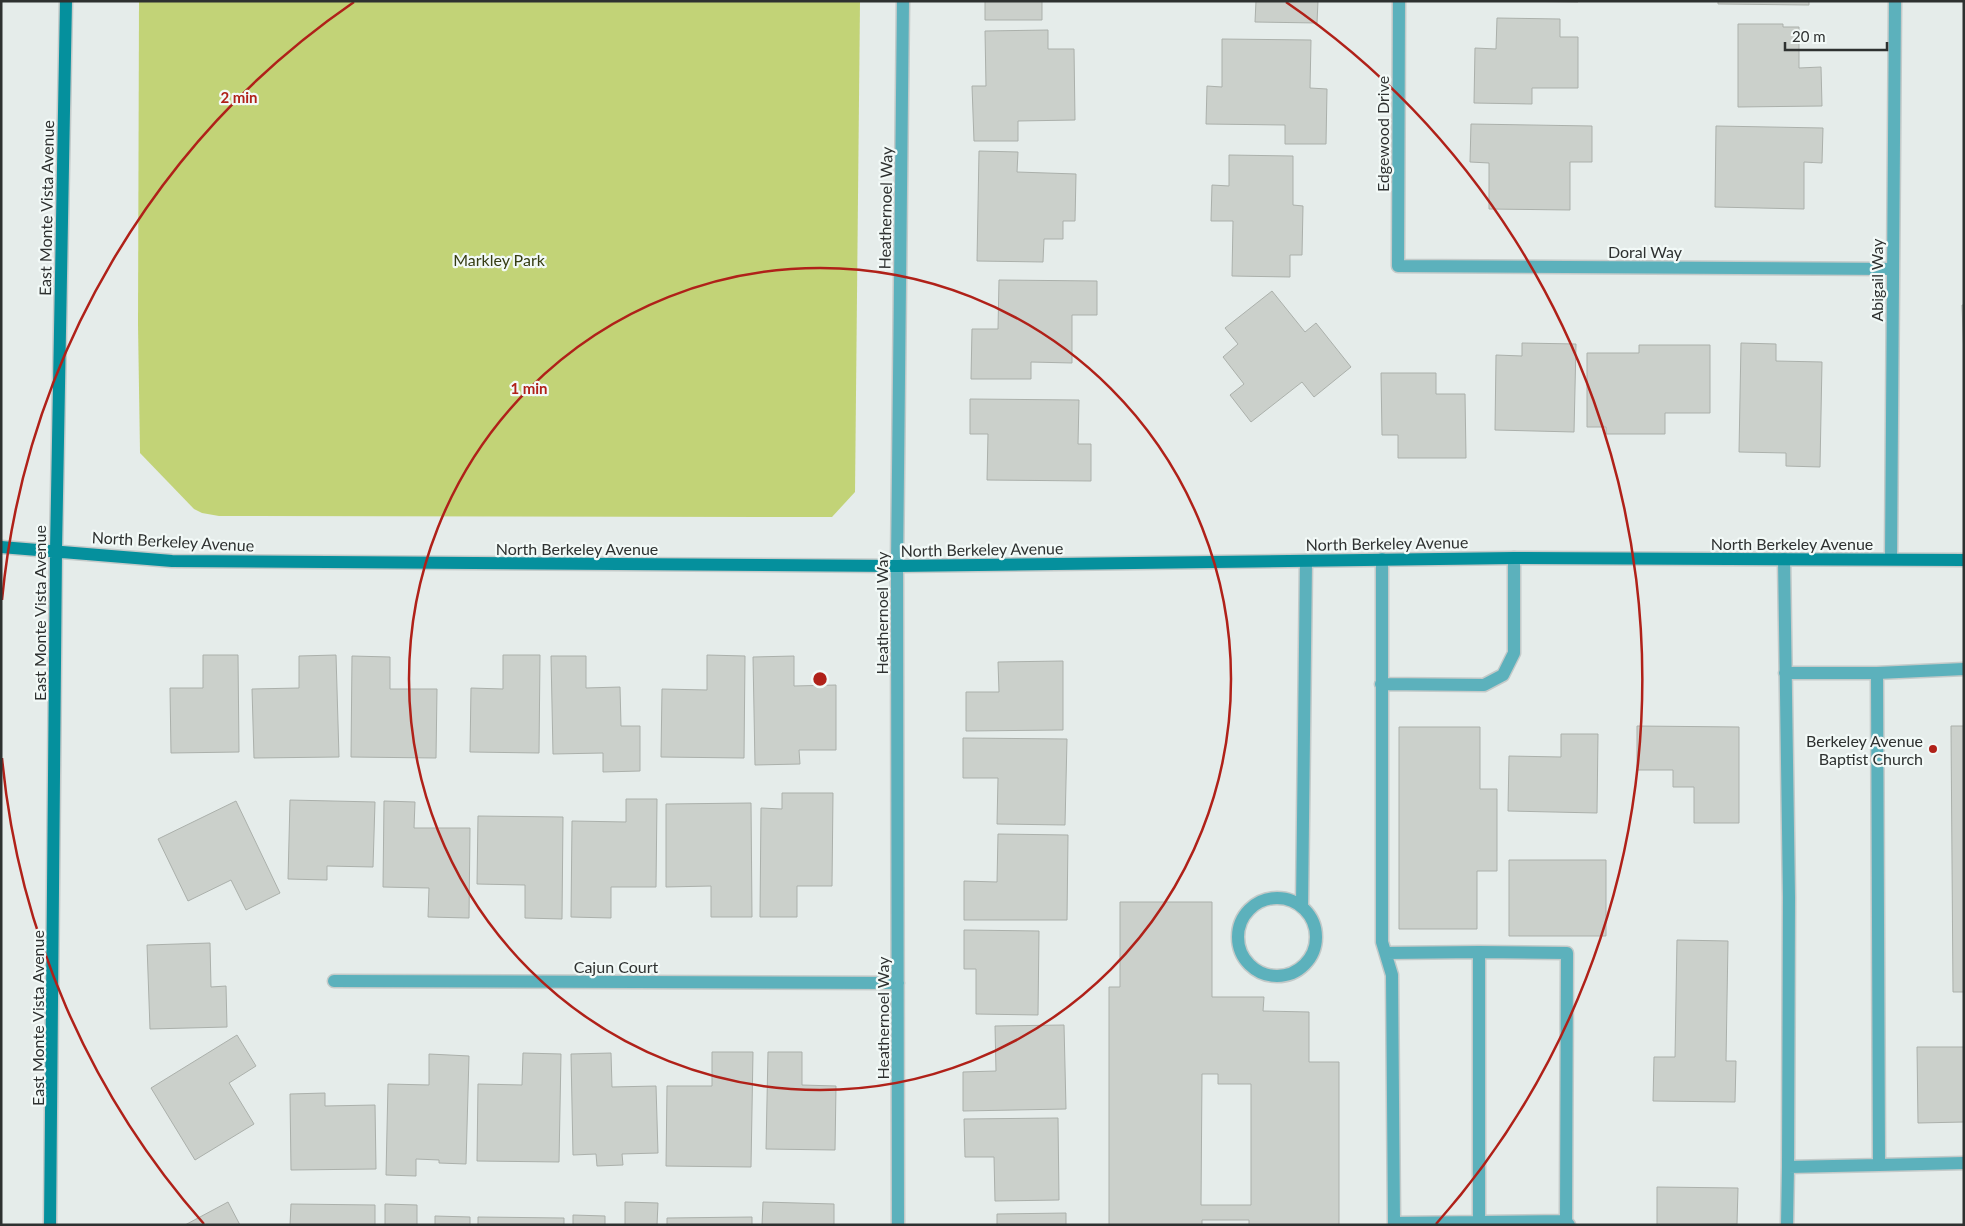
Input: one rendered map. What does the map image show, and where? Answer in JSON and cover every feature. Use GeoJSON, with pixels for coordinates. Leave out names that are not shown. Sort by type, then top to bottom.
{"type":"FeatureCollection","features":[{"type":"Feature","properties":{"kind":"street","name":"East Monte Vista Avenue"},"geometry":{"type":"LineString","coordinates":[[50,1225],[56,551],[66,1]]}},
{"type":"Feature","properties":{"kind":"street","name":"Heathernoel Way"},"geometry":{"type":"LineString","coordinates":[[898,1225],[897,566],[903,1]]}},
{"type":"Feature","properties":{"kind":"street","name":"Edgewood Drive"},"geometry":{"type":"LineString","coordinates":[[1398,266],[1400,1]]}},
{"type":"Feature","properties":{"kind":"street","name":"Abigail Way"},"geometry":{"type":"LineString","coordinates":[[1891,559],[1895,1]]}},
{"type":"Feature","properties":{"kind":"street","name":"Doral Way"},"geometry":{"type":"LineString","coordinates":[[1398,266],[1892,269]]}},
{"type":"Feature","properties":{"kind":"street","name":"North Berkeley Avenue"},"geometry":{"type":"LineString","coordinates":[[1,547],[172,561],[897,566],[1514,558],[1964,560]]}},
{"type":"Feature","properties":{"kind":"street"},"geometry":{"type":"LineString","coordinates":[[1381,684],[1484,685],[1503,675],[1514,654],[1514,558]]}},
{"type":"Feature","properties":{"kind":"street"},"geometry":{"type":"LineString","coordinates":[[1382,559],[1382,942],[1392,975],[1394,1223],[1568,1223],[1567,953],[1386,953]]}},
{"type":"Feature","properties":{"kind":"street"},"geometry":{"type":"LineString","coordinates":[[1784,559],[1789,897],[1787,1225]]}},
{"type":"Feature","properties":{"kind":"street"},"geometry":{"type":"LineString","coordinates":[[1302,907],[1287,899],[1274,898],[1261,902],[1251,909],[1243,919],[1239,931],[1239,944],[1244,956],[1252,966],[1262,973],[1274,976],[1287,975],[1299,970],[1308,961],[1314,950],[1316,937],[1314,924],[1302,907],[1306,561]]}},
{"type":"Feature","properties":{"kind":"street"},"geometry":{"type":"LineString","coordinates":[[1785,673],[1964,669]]}},
{"type":"Feature","properties":{"kind":"street"},"geometry":{"type":"LineString","coordinates":[[1877,672],[1879,1165]]}},
{"type":"Feature","properties":{"kind":"street"},"geometry":{"type":"LineString","coordinates":[[1478,952],[1478,1222]]}},
{"type":"Feature","properties":{"kind":"street","name":"Cajun Court"},"geometry":{"type":"LineString","coordinates":[[334,981],[898,983]]}},
{"type":"Feature","properties":{"kind":"street"},"geometry":{"type":"LineString","coordinates":[[1788,1167],[1964,1163]]}},
{"type":"Feature","properties":{"kind":"green space","name":"Markley Park"},"geometry":{"type":"Polygon","coordinates":[[[139,1],[860,1],[855,492],[832,517],[219,516],[202,513],[194,509],[140,453],[138,324],[139,1]]]}},
{"type":"Feature","properties":{"kind":"building"},"geometry":{"type":"Polygon","coordinates":[[[985,1],[1042,1],[1042,20],[985,20],[985,1]]]}},
{"type":"Feature","properties":{"kind":"building"},"geometry":{"type":"Polygon","coordinates":[[[1256,1],[1318,1],[1317,23],[1255,22],[1256,1]]]}},
{"type":"Feature","properties":{"kind":"building"},"geometry":{"type":"Polygon","coordinates":[[[1512,1],[1578,1],[1578,2],[1512,1]]]}},
{"type":"Feature","properties":{"kind":"building"},"geometry":{"type":"Polygon","coordinates":[[[1718,1],[1809,1],[1809,5],[1718,4],[1718,1]]]}},
{"type":"Feature","properties":{"kind":"building"},"geometry":{"type":"Polygon","coordinates":[[[1497,18],[1560,19],[1560,37],[1578,37],[1578,88],[1532,88],[1532,104],[1474,103],[1475,48],[1496,49],[1497,18]]]}},
{"type":"Feature","properties":{"kind":"building"},"geometry":{"type":"Polygon","coordinates":[[[1738,24],[1783,24],[1783,27],[1799,27],[1799,68],[1821,67],[1822,106],[1738,107],[1738,24]]]}},
{"type":"Feature","properties":{"kind":"building"},"geometry":{"type":"Polygon","coordinates":[[[1048,30],[1048,49],[1074,49],[1075,120],[1018,121],[1018,141],[974,141],[972,86],[986,86],[985,31],[1048,30]]]}},
{"type":"Feature","properties":{"kind":"building"},"geometry":{"type":"Polygon","coordinates":[[[1222,39],[1311,40],[1310,88],[1327,89],[1326,144],[1285,144],[1285,125],[1206,124],[1207,86],[1222,87],[1222,39]]]}},
{"type":"Feature","properties":{"kind":"building"},"geometry":{"type":"Polygon","coordinates":[[[1471,124],[1592,126],[1592,162],[1570,162],[1570,210],[1489,209],[1489,163],[1470,162],[1471,124]]]}},
{"type":"Feature","properties":{"kind":"building"},"geometry":{"type":"Polygon","coordinates":[[[1716,126],[1823,128],[1822,163],[1804,162],[1804,209],[1715,207],[1716,126]]]}},
{"type":"Feature","properties":{"kind":"building"},"geometry":{"type":"Polygon","coordinates":[[[979,151],[1018,152],[1017,172],[1076,174],[1075,221],[1063,221],[1063,239],[1044,239],[1043,262],[977,261],[979,151]]]}},
{"type":"Feature","properties":{"kind":"building"},"geometry":{"type":"Polygon","coordinates":[[[1229,155],[1293,156],[1293,205],[1303,206],[1302,255],[1290,255],[1290,277],[1232,276],[1233,221],[1211,221],[1212,185],[1229,186],[1229,155]]]}},
{"type":"Feature","properties":{"kind":"building"},"geometry":{"type":"Polygon","coordinates":[[[999,280],[1097,281],[1097,315],[1072,315],[1072,363],[1031,362],[1031,379],[971,379],[972,329],[998,329],[999,280]]]}},
{"type":"Feature","properties":{"kind":"building"},"geometry":{"type":"Polygon","coordinates":[[[1272,291],[1305,332],[1316,323],[1351,367],[1314,397],[1302,382],[1251,422],[1230,395],[1244,384],[1223,357],[1238,344],[1225,328],[1272,291]]]}},
{"type":"Feature","properties":{"kind":"building"},"geometry":{"type":"Polygon","coordinates":[[[1962,305],[1964,305],[1964,358],[1962,305]]]}},
{"type":"Feature","properties":{"kind":"building"},"geometry":{"type":"Polygon","coordinates":[[[1522,343],[1576,344],[1574,432],[1495,430],[1496,355],[1522,356],[1522,343]]]}},
{"type":"Feature","properties":{"kind":"building"},"geometry":{"type":"Polygon","coordinates":[[[1741,343],[1776,344],[1776,361],[1822,362],[1820,467],[1786,466],[1786,453],[1739,452],[1741,343]]]}},
{"type":"Feature","properties":{"kind":"building"},"geometry":{"type":"Polygon","coordinates":[[[1639,345],[1710,345],[1710,413],[1665,413],[1665,434],[1606,434],[1606,427],[1587,427],[1587,353],[1639,353],[1639,345]]]}},
{"type":"Feature","properties":{"kind":"building"},"geometry":{"type":"Polygon","coordinates":[[[1381,373],[1436,373],[1436,394],[1465,394],[1466,458],[1398,458],[1398,435],[1382,435],[1381,373]]]}},
{"type":"Feature","properties":{"kind":"building"},"geometry":{"type":"Polygon","coordinates":[[[970,399],[1079,400],[1078,444],[1091,444],[1091,481],[987,480],[988,434],[970,434],[970,399]]]}},
{"type":"Feature","properties":{"kind":"building"},"geometry":{"type":"Polygon","coordinates":[[[203,655],[238,655],[239,752],[171,753],[170,688],[203,688],[203,655]]]}},
{"type":"Feature","properties":{"kind":"building"},"geometry":{"type":"Polygon","coordinates":[[[336,655],[339,757],[254,758],[252,689],[299,688],[299,656],[336,655]]]}},
{"type":"Feature","properties":{"kind":"building"},"geometry":{"type":"Polygon","coordinates":[[[503,655],[540,655],[539,753],[470,752],[471,688],[503,689],[503,655]]]}},
{"type":"Feature","properties":{"kind":"building"},"geometry":{"type":"Polygon","coordinates":[[[707,655],[745,656],[744,758],[661,757],[662,689],[707,690],[707,655]]]}},
{"type":"Feature","properties":{"kind":"building"},"geometry":{"type":"Polygon","coordinates":[[[352,656],[390,657],[390,689],[437,689],[436,758],[351,757],[352,656]]]}},
{"type":"Feature","properties":{"kind":"building"},"geometry":{"type":"Polygon","coordinates":[[[551,656],[586,656],[586,688],[620,687],[621,726],[640,726],[640,771],[603,772],[603,753],[553,754],[551,656]]]}},
{"type":"Feature","properties":{"kind":"building"},"geometry":{"type":"Polygon","coordinates":[[[794,656],[794,686],[836,685],[836,750],[799,750],[800,764],[755,765],[753,657],[794,656]]]}},
{"type":"Feature","properties":{"kind":"building"},"geometry":{"type":"Polygon","coordinates":[[[1063,661],[1063,730],[966,731],[966,692],[999,692],[998,662],[1063,661]]]}},
{"type":"Feature","properties":{"kind":"building"},"geometry":{"type":"Polygon","coordinates":[[[1637,726],[1739,727],[1739,823],[1694,823],[1694,787],[1673,787],[1673,770],[1637,770],[1637,726]]]}},
{"type":"Feature","properties":{"kind":"building"},"geometry":{"type":"Polygon","coordinates":[[[1951,726],[1964,726],[1964,992],[1953,992],[1951,726]]]}},
{"type":"Feature","properties":{"kind":"building"},"geometry":{"type":"Polygon","coordinates":[[[1399,727],[1480,727],[1480,789],[1497,789],[1497,871],[1477,871],[1477,929],[1399,929],[1399,727]]]}},
{"type":"Feature","properties":{"kind":"building"},"geometry":{"type":"Polygon","coordinates":[[[1561,734],[1598,734],[1597,813],[1508,811],[1509,756],[1561,757],[1561,734]]]}},
{"type":"Feature","properties":{"kind":"building"},"geometry":{"type":"Polygon","coordinates":[[[963,738],[1067,739],[1065,825],[997,824],[998,778],[963,778],[963,738]]]}},
{"type":"Feature","properties":{"kind":"building"},"geometry":{"type":"Polygon","coordinates":[[[782,793],[833,793],[832,886],[797,886],[797,917],[760,917],[761,808],[782,809],[782,793]]]}},
{"type":"Feature","properties":{"kind":"building"},"geometry":{"type":"Polygon","coordinates":[[[626,799],[657,799],[656,887],[611,887],[611,918],[571,917],[572,821],[626,822],[626,799]]]}},
{"type":"Feature","properties":{"kind":"building"},"geometry":{"type":"Polygon","coordinates":[[[290,800],[375,802],[373,867],[327,866],[327,880],[288,879],[290,800]]]}},
{"type":"Feature","properties":{"kind":"building"},"geometry":{"type":"Polygon","coordinates":[[[236,801],[280,893],[246,910],[231,880],[188,901],[158,839],[236,801]]]}},
{"type":"Feature","properties":{"kind":"building"},"geometry":{"type":"Polygon","coordinates":[[[384,801],[415,802],[414,828],[470,828],[469,918],[428,917],[429,888],[383,887],[384,801]]]}},
{"type":"Feature","properties":{"kind":"building"},"geometry":{"type":"Polygon","coordinates":[[[751,803],[752,917],[711,917],[711,886],[666,887],[666,804],[751,803]]]}},
{"type":"Feature","properties":{"kind":"building"},"geometry":{"type":"Polygon","coordinates":[[[478,816],[563,817],[562,919],[525,918],[525,885],[477,884],[478,816]]]}},
{"type":"Feature","properties":{"kind":"building"},"geometry":{"type":"Polygon","coordinates":[[[998,834],[1068,835],[1067,920],[964,920],[964,881],[997,882],[998,834]]]}},
{"type":"Feature","properties":{"kind":"building"},"geometry":{"type":"Polygon","coordinates":[[[1509,860],[1606,860],[1606,936],[1509,936],[1509,860]]]}},
{"type":"Feature","properties":{"kind":"building"},"geometry":{"type":"Polygon","coordinates":[[[1120,902],[1212,902],[1212,997],[1264,997],[1263,1011],[1309,1012],[1309,1062],[1339,1062],[1339,1225],[1249,1225],[1249,1220],[1202,1220],[1202,1225],[1109,1225],[1109,987],[1120,987],[1120,902]],[[1202,1074],[1201,1205],[1251,1205],[1251,1084],[1218,1084],[1218,1074],[1202,1074]]]}},
{"type":"Feature","properties":{"kind":"building"},"geometry":{"type":"Polygon","coordinates":[[[964,930],[1039,931],[1038,1015],[976,1014],[976,969],[964,969],[964,930]]]}},
{"type":"Feature","properties":{"kind":"building"},"geometry":{"type":"Polygon","coordinates":[[[1677,940],[1728,941],[1726,1061],[1736,1061],[1735,1102],[1653,1101],[1654,1057],[1675,1057],[1677,940]]]}},
{"type":"Feature","properties":{"kind":"building"},"geometry":{"type":"Polygon","coordinates":[[[210,943],[211,987],[226,986],[227,1027],[150,1029],[147,945],[210,943]]]}},
{"type":"Feature","properties":{"kind":"building"},"geometry":{"type":"Polygon","coordinates":[[[1064,1025],[1066,1109],[963,1111],[963,1072],[996,1071],[995,1026],[1064,1025]]]}},
{"type":"Feature","properties":{"kind":"building"},"geometry":{"type":"Polygon","coordinates":[[[237,1035],[256,1066],[229,1083],[254,1124],[195,1160],[151,1088],[237,1035]]]}},
{"type":"Feature","properties":{"kind":"building"},"geometry":{"type":"Polygon","coordinates":[[[1917,1047],[1964,1047],[1964,1122],[1918,1123],[1917,1047]]]}},
{"type":"Feature","properties":{"kind":"building"},"geometry":{"type":"Polygon","coordinates":[[[712,1052],[753,1052],[751,1167],[666,1166],[667,1086],[712,1086],[712,1052]]]}},
{"type":"Feature","properties":{"kind":"building"},"geometry":{"type":"Polygon","coordinates":[[[768,1052],[802,1052],[802,1085],[836,1086],[835,1150],[766,1149],[768,1052]]]}},
{"type":"Feature","properties":{"kind":"building"},"geometry":{"type":"Polygon","coordinates":[[[523,1053],[561,1054],[559,1162],[477,1161],[478,1084],[522,1085],[523,1053]]]}},
{"type":"Feature","properties":{"kind":"building"},"geometry":{"type":"Polygon","coordinates":[[[611,1053],[612,1087],[656,1086],[658,1153],[622,1154],[623,1165],[597,1166],[596,1154],[573,1155],[571,1054],[611,1053]]]}},
{"type":"Feature","properties":{"kind":"building"},"geometry":{"type":"Polygon","coordinates":[[[429,1054],[469,1056],[466,1164],[439,1163],[439,1160],[416,1159],[416,1176],[386,1175],[388,1084],[429,1085],[429,1054]]]}},
{"type":"Feature","properties":{"kind":"building"},"geometry":{"type":"Polygon","coordinates":[[[325,1093],[325,1106],[375,1105],[376,1169],[291,1170],[290,1094],[325,1093]]]}},
{"type":"Feature","properties":{"kind":"building"},"geometry":{"type":"Polygon","coordinates":[[[1058,1118],[1059,1200],[995,1201],[994,1157],[965,1157],[964,1119],[1058,1118]]]}},
{"type":"Feature","properties":{"kind":"building"},"geometry":{"type":"Polygon","coordinates":[[[1657,1187],[1738,1188],[1737,1224],[1657,1225],[1657,1187]]]}},
{"type":"Feature","properties":{"kind":"building"},"geometry":{"type":"Polygon","coordinates":[[[228,1202],[240,1225],[185,1225],[228,1202]]]}},
{"type":"Feature","properties":{"kind":"building"},"geometry":{"type":"Polygon","coordinates":[[[625,1202],[658,1203],[657,1225],[625,1225],[625,1202]]]}},
{"type":"Feature","properties":{"kind":"building"},"geometry":{"type":"Polygon","coordinates":[[[763,1202],[834,1204],[834,1225],[762,1225],[763,1202]]]}},
{"type":"Feature","properties":{"kind":"building"},"geometry":{"type":"Polygon","coordinates":[[[291,1204],[375,1205],[375,1225],[290,1225],[291,1204]]]}},
{"type":"Feature","properties":{"kind":"building"},"geometry":{"type":"Polygon","coordinates":[[[385,1204],[417,1205],[417,1225],[385,1225],[385,1204]]]}},
{"type":"Feature","properties":{"kind":"building"},"geometry":{"type":"Polygon","coordinates":[[[1066,1213],[1066,1225],[997,1225],[997,1214],[1066,1213]]]}},
{"type":"Feature","properties":{"kind":"building"},"geometry":{"type":"Polygon","coordinates":[[[573,1215],[605,1216],[605,1225],[573,1225],[573,1215]]]}},
{"type":"Feature","properties":{"kind":"building"},"geometry":{"type":"Polygon","coordinates":[[[435,1216],[470,1217],[470,1225],[435,1225],[435,1216]]]}},
{"type":"Feature","properties":{"kind":"building"},"geometry":{"type":"Polygon","coordinates":[[[478,1217],[564,1218],[564,1225],[478,1225],[478,1217]]]}},
{"type":"Feature","properties":{"kind":"building"},"geometry":{"type":"Polygon","coordinates":[[[752,1217],[752,1225],[667,1225],[667,1218],[752,1217]]]}},
{"type":"Feature","properties":{"kind":"place","name":"Berkeley Avenue Baptist Church"},"geometry":{"type":"Point","coordinates":[1933,749]}}]}
